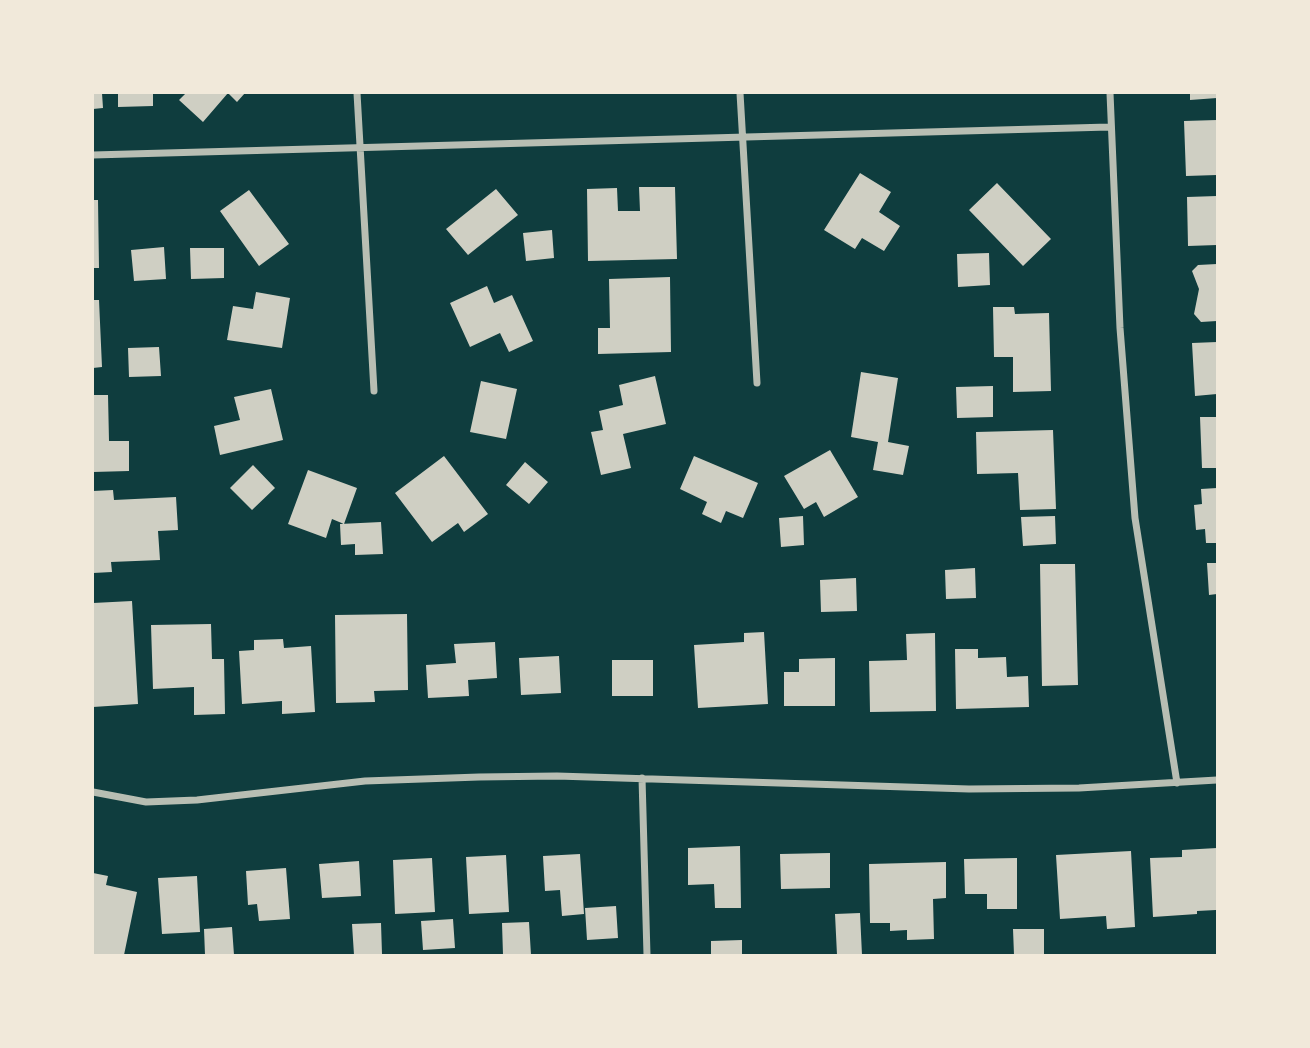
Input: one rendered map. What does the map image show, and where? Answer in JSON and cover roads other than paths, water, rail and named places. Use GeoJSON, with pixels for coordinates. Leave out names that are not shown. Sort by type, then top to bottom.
{"type":"FeatureCollection","features":[{"type":"Feature","properties":{"kind":"street"},"geometry":{"type":"LineString","coordinates":[[357,93],[374,391]]}},
{"type":"Feature","properties":{"kind":"street"},"geometry":{"type":"LineString","coordinates":[[740,93],[757,383]]}},
{"type":"Feature","properties":{"kind":"street"},"geometry":{"type":"LineString","coordinates":[[1110,93],[1122,368],[1135,518],[1177,783]]}},
{"type":"Feature","properties":{"kind":"street"},"geometry":{"type":"LineString","coordinates":[[93,155],[1110,127]]}},
{"type":"Feature","properties":{"kind":"street"},"geometry":{"type":"LineString","coordinates":[[93,792],[113,798],[146,802],[197,800],[365,781],[557,776],[969,789],[1079,788],[1217,780]]}},
{"type":"Feature","properties":{"kind":"street"},"geometry":{"type":"LineString","coordinates":[[642,778],[647,955]]}}]}
